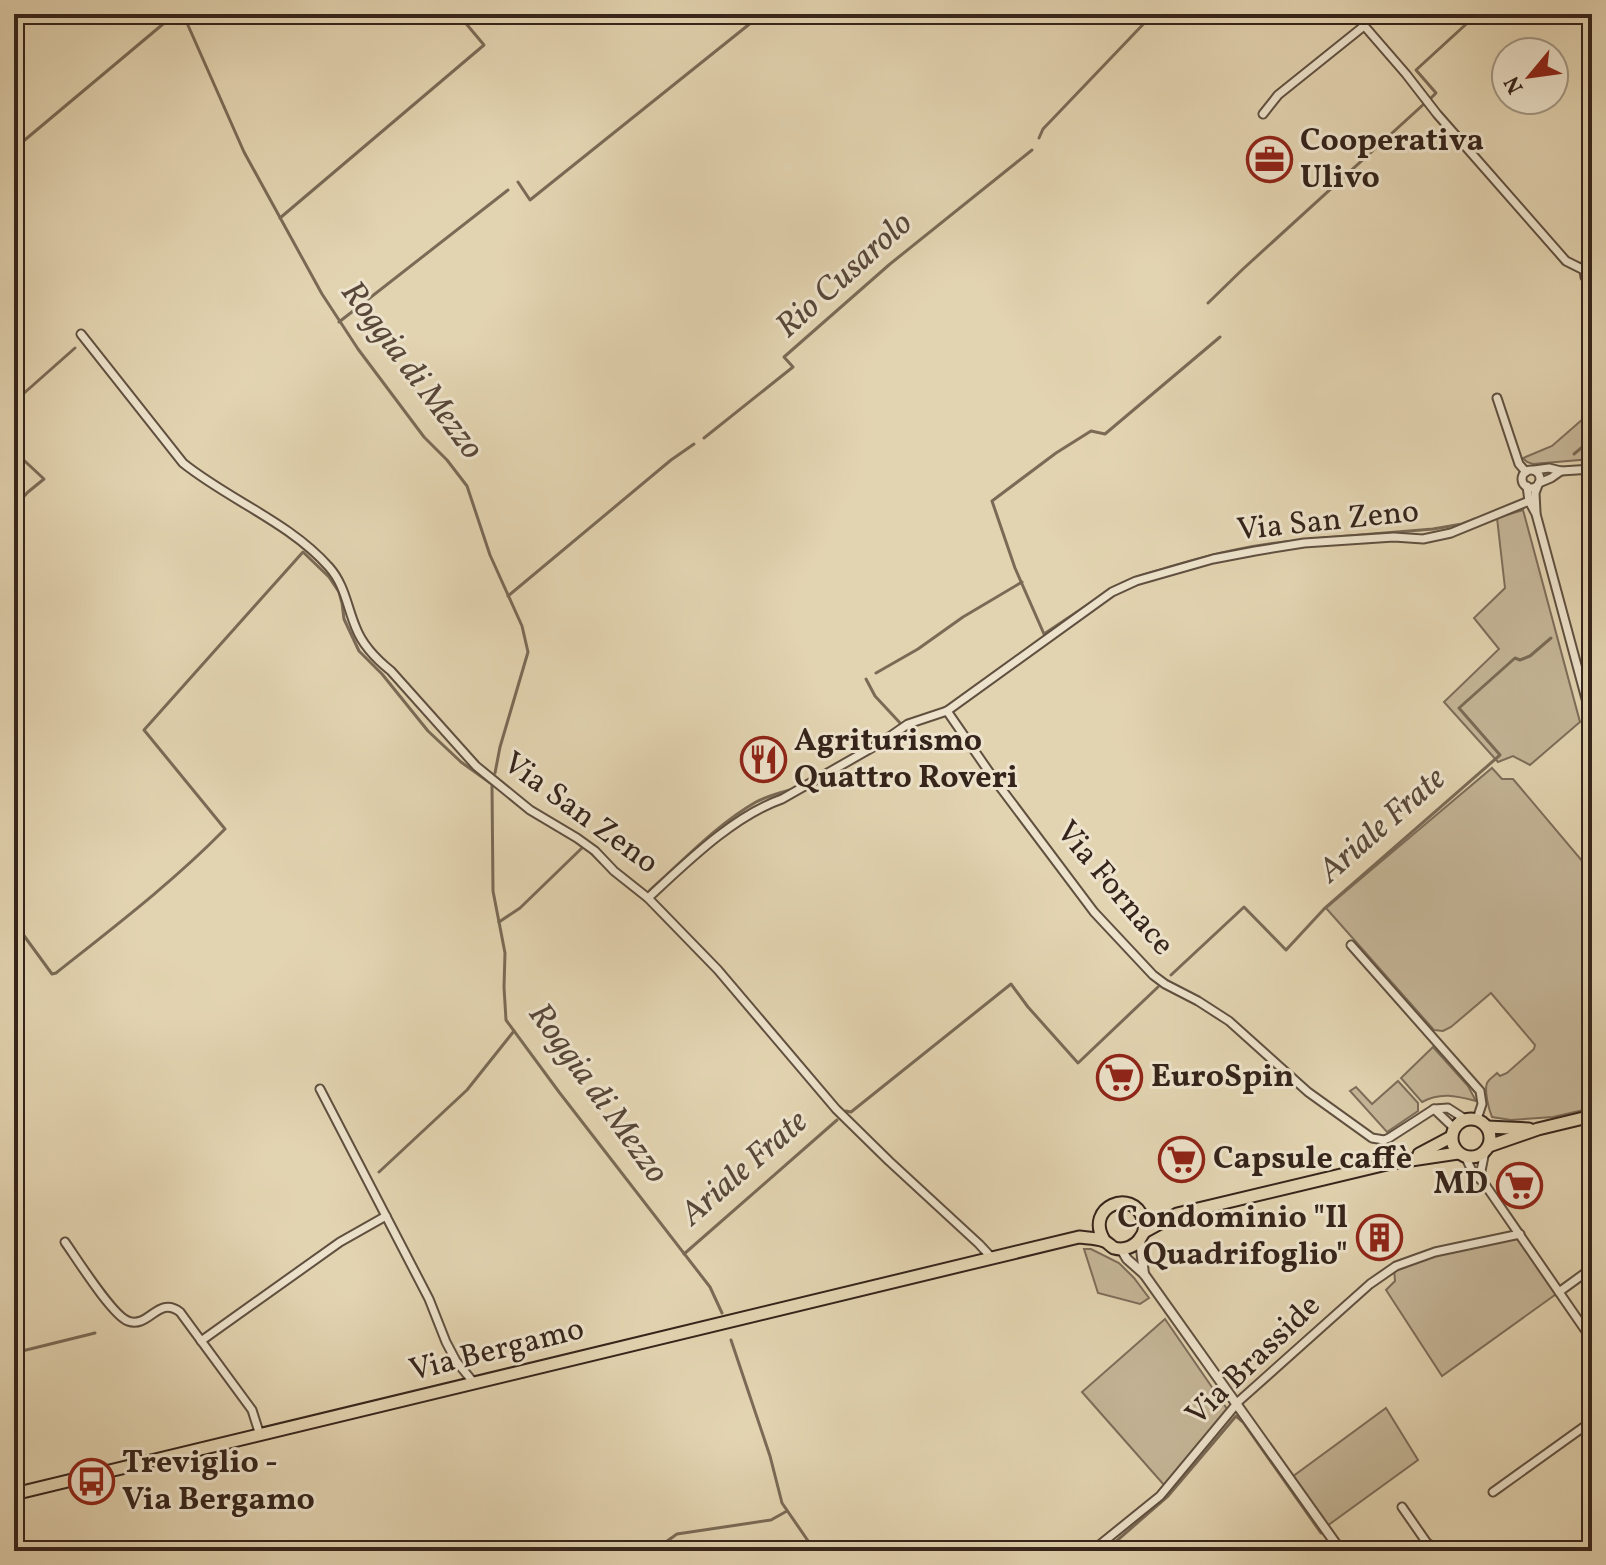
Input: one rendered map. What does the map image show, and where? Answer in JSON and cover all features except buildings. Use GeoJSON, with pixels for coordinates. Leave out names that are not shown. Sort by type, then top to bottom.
{"type":"FeatureCollection","features":[{"type":"Feature","properties":{"kind":"main road","name":"Via Bergamo"},"geometry":{"type":"LineString","coordinates":[[1079,1237],[1099,1221],[1106,1209],[1118,1203],[1133,1205],[1143,1217],[1177,1214],[1404,1160],[1462,1154],[1476,1157],[1487,1148],[1538,1129],[1592,1116]]}},
{"type":"Feature","properties":{"kind":"main road","name":"Via Bergamo"},"geometry":{"type":"LineString","coordinates":[[1404,1160],[1476,1122],[1538,1129]]}},
{"type":"Feature","properties":{"kind":"main road"},"geometry":{"type":"LineString","coordinates":[[1476,1122],[1490,1133],[1487,1148]]}},
{"type":"Feature","properties":{"kind":"main road"},"geometry":{"type":"LineString","coordinates":[[1452,1133],[1452,1143],[1462,1154]]}},
{"type":"Feature","properties":{"kind":"main road","name":"Via Bergamo"},"geometry":{"type":"LineString","coordinates":[[14,1494],[1079,1237],[1104,1240],[1121,1249],[1132,1246],[1177,1214]]}},
{"type":"Feature","properties":{"kind":"main road"},"geometry":{"type":"LineString","coordinates":[[1142,1236],[1143,1217]]}},
{"type":"Feature","properties":{"kind":"main road"},"geometry":{"type":"LineString","coordinates":[[1099,1221],[1104,1240]]}},
{"type":"Feature","properties":{"kind":"street"},"geometry":{"type":"LineString","coordinates":[[1354,14],[1566,261],[1584,270]]}},
{"type":"Feature","properties":{"kind":"street"},"geometry":{"type":"LineString","coordinates":[[1263,114],[1278,95],[1364,26]]}},
{"type":"Feature","properties":{"kind":"street"},"geometry":{"type":"LineString","coordinates":[[1592,256],[1584,270],[1585,277],[1592,284]]}},
{"type":"Feature","properties":{"kind":"street","name":"Via San Zeno"},"geometry":{"type":"LineString","coordinates":[[81,334],[183,463],[298,540],[330,568],[341,585],[365,646],[476,766],[530,810],[595,851],[648,898],[737,823],[871,749],[908,724],[947,711],[1112,592],[1136,581],[1213,559],[1304,543],[1394,537],[1423,539],[1451,533],[1529,501]]}},
{"type":"Feature","properties":{"kind":"street"},"geometry":{"type":"LineString","coordinates":[[1497,398],[1519,464],[1540,477],[1535,493],[1536,514],[1592,721]]}},
{"type":"Feature","properties":{"kind":"street"},"geometry":{"type":"LineString","coordinates":[[1536,514],[1523,479],[1530,471],[1592,469]]}},
{"type":"Feature","properties":{"kind":"street"},"geometry":{"type":"LineString","coordinates":[[1527,486],[1532,487],[1561,471]]}},
{"type":"Feature","properties":{"kind":"street","name":"Via Fornace"},"geometry":{"type":"LineString","coordinates":[[947,711],[1094,912],[1153,975],[1229,1021],[1308,1092],[1372,1138],[1389,1138],[1434,1109]]}},
{"type":"Feature","properties":{"kind":"street"},"geometry":{"type":"LineString","coordinates":[[648,898],[718,970],[836,1109],[992,1258]]}},
{"type":"Feature","properties":{"kind":"street"},"geometry":{"type":"LineString","coordinates":[[1351,945],[1480,1091],[1482,1104],[1476,1122],[1448,1108],[1434,1109]]}},
{"type":"Feature","properties":{"kind":"street"},"geometry":{"type":"LineString","coordinates":[[320,1089],[429,1299],[446,1342],[456,1361],[474,1383]]}},
{"type":"Feature","properties":{"kind":"street"},"geometry":{"type":"LineString","coordinates":[[1434,1109],[1452,1133]]}},
{"type":"Feature","properties":{"kind":"street"},"geometry":{"type":"LineString","coordinates":[[1484,1183],[1481,1171],[1487,1148]]}},
{"type":"Feature","properties":{"kind":"street"},"geometry":{"type":"LineString","coordinates":[[1462,1154],[1592,1340]]}},
{"type":"Feature","properties":{"kind":"street"},"geometry":{"type":"LineString","coordinates":[[201,1341],[340,1242],[386,1216]]}},
{"type":"Feature","properties":{"kind":"street","name":"Via Brasside"},"geometry":{"type":"LineString","coordinates":[[1092,1551],[1160,1496],[1237,1404],[1370,1284],[1394,1268],[1435,1252],[1520,1234]]}},
{"type":"Feature","properties":{"kind":"street"},"geometry":{"type":"LineString","coordinates":[[1142,1236],[1144,1274]]}},
{"type":"Feature","properties":{"kind":"street"},"geometry":{"type":"LineString","coordinates":[[65,1242],[121,1317],[135,1322],[164,1307],[176,1308],[252,1410],[260,1435]]}},
{"type":"Feature","properties":{"kind":"street"},"geometry":{"type":"LineString","coordinates":[[1121,1249],[1144,1274],[1341,1551]]}},
{"type":"Feature","properties":{"kind":"street"},"geometry":{"type":"LineString","coordinates":[[1559,1292],[1592,1268]]}},
{"type":"Feature","properties":{"kind":"street"},"geometry":{"type":"LineString","coordinates":[[1493,1492],[1592,1421]]}},
{"type":"Feature","properties":{"kind":"street"},"geometry":{"type":"LineString","coordinates":[[1402,1507],[1427,1543],[1441,1551]]}},
{"type":"Feature","properties":{"kind":"shaded area"},"geometry":{"type":"Polygon","coordinates":[[[1592,411],[1591,459],[1533,464],[1523,458],[1552,446],[1592,411]]]}},
{"type":"Feature","properties":{"kind":"shaded area"},"geometry":{"type":"Polygon","coordinates":[[[1523,510],[1580,722],[1530,765],[1513,756],[1498,762],[1444,702],[1499,649],[1474,618],[1505,588],[1497,518],[1523,510]]]}},
{"type":"Feature","properties":{"kind":"shaded area"},"geometry":{"type":"Polygon","coordinates":[[[1492,768],[1502,779],[1513,779],[1588,868],[1592,866],[1592,1108],[1553,1117],[1511,1120],[1492,1117],[1486,1095],[1487,1083],[1497,1073],[1500,1076],[1507,1073],[1535,1045],[1491,993],[1451,1027],[1443,1031],[1434,1030],[1326,908],[1492,768]]]}},
{"type":"Feature","properties":{"kind":"shaded area"},"geometry":{"type":"Polygon","coordinates":[[[1433,1047],[1468,1086],[1476,1101],[1442,1096],[1422,1102],[1401,1078],[1433,1047]]]}},
{"type":"Feature","properties":{"kind":"shaded area"},"geometry":{"type":"Polygon","coordinates":[[[1398,1081],[1418,1103],[1418,1111],[1387,1132],[1350,1091],[1356,1087],[1372,1104],[1398,1081]]]}},
{"type":"Feature","properties":{"kind":"shaded area"},"geometry":{"type":"Polygon","coordinates":[[[1520,1234],[1559,1292],[1442,1376],[1386,1290],[1395,1281],[1394,1268],[1434,1252],[1520,1234]]]}},
{"type":"Feature","properties":{"kind":"shaded area"},"geometry":{"type":"Polygon","coordinates":[[[1084,1249],[1091,1249],[1119,1263],[1149,1298],[1140,1304],[1098,1293],[1084,1249]]]}},
{"type":"Feature","properties":{"kind":"shaded area"},"geometry":{"type":"Polygon","coordinates":[[[1165,1319],[1227,1409],[1164,1485],[1082,1392],[1165,1319]]]}},
{"type":"Feature","properties":{"kind":"shaded area"},"geometry":{"type":"Polygon","coordinates":[[[1386,1408],[1418,1460],[1327,1526],[1292,1477],[1386,1408]]]}},
{"type":"Feature","properties":{"kind":"waterway"},"geometry":{"type":"LineString","coordinates":[[14,26],[31,14]]}},
{"type":"Feature","properties":{"kind":"waterway"},"geometry":{"type":"LineString","coordinates":[[14,149],[175,14]]}},
{"type":"Feature","properties":{"kind":"waterway","name":"Roggia di Mezzo"},"geometry":{"type":"LineString","coordinates":[[183,14],[244,152],[322,294],[358,349],[424,437],[467,486],[490,555],[522,626],[528,652],[495,773]]}},
{"type":"Feature","properties":{"kind":"waterway"},"geometry":{"type":"LineString","coordinates":[[280,218],[484,45],[458,14]]}},
{"type":"Feature","properties":{"kind":"waterway"},"geometry":{"type":"LineString","coordinates":[[518,182],[530,200],[762,14]]}},
{"type":"Feature","properties":{"kind":"waterway","name":"Rio Cusarolo"},"geometry":{"type":"LineString","coordinates":[[1039,138],[1043,129],[1153,14]]}},
{"type":"Feature","properties":{"kind":"waterway"},"geometry":{"type":"LineString","coordinates":[[1431,98],[1436,93],[1416,70],[1474,14]]}},
{"type":"Feature","properties":{"kind":"waterway"},"geometry":{"type":"LineString","coordinates":[[1208,303],[1425,103]]}},
{"type":"Feature","properties":{"kind":"waterway","name":"Rio Cusarolo"},"geometry":{"type":"LineString","coordinates":[[704,438],[793,367],[784,357],[890,264],[1032,150]]}},
{"type":"Feature","properties":{"kind":"waterway"},"geometry":{"type":"LineString","coordinates":[[339,322],[508,190]]}},
{"type":"Feature","properties":{"kind":"waterway"},"geometry":{"type":"LineString","coordinates":[[1092,602],[1044,634],[1015,568],[992,501],[1091,431],[1105,434],[1220,337]]}},
{"type":"Feature","properties":{"kind":"waterway"},"geometry":{"type":"LineString","coordinates":[[14,402],[75,348]]}},
{"type":"Feature","properties":{"kind":"waterway"},"geometry":{"type":"LineString","coordinates":[[1574,454],[1592,439]]}},
{"type":"Feature","properties":{"kind":"waterway","name":"Rio Cusarolo"},"geometry":{"type":"LineString","coordinates":[[508,596],[694,444]]}},
{"type":"Feature","properties":{"kind":"waterway"},"geometry":{"type":"LineString","coordinates":[[14,451],[44,479],[14,507]]}},
{"type":"Feature","properties":{"kind":"waterway"},"geometry":{"type":"LineString","coordinates":[[1312,539],[1433,529],[1475,519]]}},
{"type":"Feature","properties":{"kind":"waterway"},"geometry":{"type":"LineString","coordinates":[[1112,589],[1140,576],[1204,557],[1305,540]]}},
{"type":"Feature","properties":{"kind":"waterway"},"geometry":{"type":"LineString","coordinates":[[14,922],[52,974],[56,973],[164,886],[225,829],[144,730],[303,552],[329,577],[339,592],[344,619],[359,651],[428,731],[461,762],[493,785]]}},
{"type":"Feature","properties":{"kind":"waterway"},"geometry":{"type":"LineString","coordinates":[[876,673],[1022,582]]}},
{"type":"Feature","properties":{"kind":"waterway","name":"Ariale Frate"},"geometry":{"type":"LineString","coordinates":[[1171,975],[1244,907],[1286,950],[1324,909],[1500,755],[1459,708],[1515,658],[1520,660],[1530,656],[1551,638]]}},
{"type":"Feature","properties":{"kind":"waterway"},"geometry":{"type":"LineString","coordinates":[[866,679],[875,696],[901,724],[899,726]]}},
{"type":"Feature","properties":{"kind":"waterway","name":"Roggia di Mezzo"},"geometry":{"type":"LineString","coordinates":[[492,786],[493,891],[505,953],[506,1020],[710,1287],[722,1313]]}},
{"type":"Feature","properties":{"kind":"waterway"},"geometry":{"type":"LineString","coordinates":[[650,890],[741,811],[766,797],[797,788]]}},
{"type":"Feature","properties":{"kind":"waterway"},"geometry":{"type":"LineString","coordinates":[[499,922],[520,908],[584,846],[600,862]]}},
{"type":"Feature","properties":{"kind":"waterway","name":"Ariale Frate"},"geometry":{"type":"LineString","coordinates":[[846,1111],[851,1112],[1011,984],[1078,1063],[1158,987]]}},
{"type":"Feature","properties":{"kind":"waterway"},"geometry":{"type":"LineString","coordinates":[[379,1172],[467,1090],[514,1031]]}},
{"type":"Feature","properties":{"kind":"waterway","name":"Ariale Frate"},"geometry":{"type":"LineString","coordinates":[[684,1254],[837,1120]]}},
{"type":"Feature","properties":{"kind":"waterway"},"geometry":{"type":"LineString","coordinates":[[14,1353],[95,1333]]}},
{"type":"Feature","properties":{"kind":"waterway","name":"Roggia di Mezzo"},"geometry":{"type":"LineString","coordinates":[[731,1340],[770,1456],[782,1503],[815,1551]]}},
{"type":"Feature","properties":{"kind":"waterway"},"geometry":{"type":"LineString","coordinates":[[1105,1551],[1168,1496],[1236,1416],[1321,1533]]}},
{"type":"Feature","properties":{"kind":"waterway"},"geometry":{"type":"LineString","coordinates":[[653,1551],[677,1534],[771,1520],[787,1511]]}},
{"type":"Feature","properties":{"kind":"place","name":"Cooperativa Ulivo"},"geometry":{"type":"Point","coordinates":[1269,160]}},
{"type":"Feature","properties":{"kind":"place","name":"Agriturismo Quattro Roveri"},"geometry":{"type":"Point","coordinates":[763,760]}},
{"type":"Feature","properties":{"kind":"place","name":"EuroSpin"},"geometry":{"type":"Point","coordinates":[1120,1078]}},
{"type":"Feature","properties":{"kind":"place","name":"Capsule caffè"},"geometry":{"type":"Point","coordinates":[1182,1160]}},
{"type":"Feature","properties":{"kind":"place","name":"MD"},"geometry":{"type":"Point","coordinates":[1519,1185]}},
{"type":"Feature","properties":{"kind":"place","name":"Condominio \"Il Quadrifoglio\""},"geometry":{"type":"Point","coordinates":[1379,1237]}},
{"type":"Feature","properties":{"kind":"place","name":"Treviglio - Via Bergamo"},"geometry":{"type":"Point","coordinates":[91,1482]}}]}
